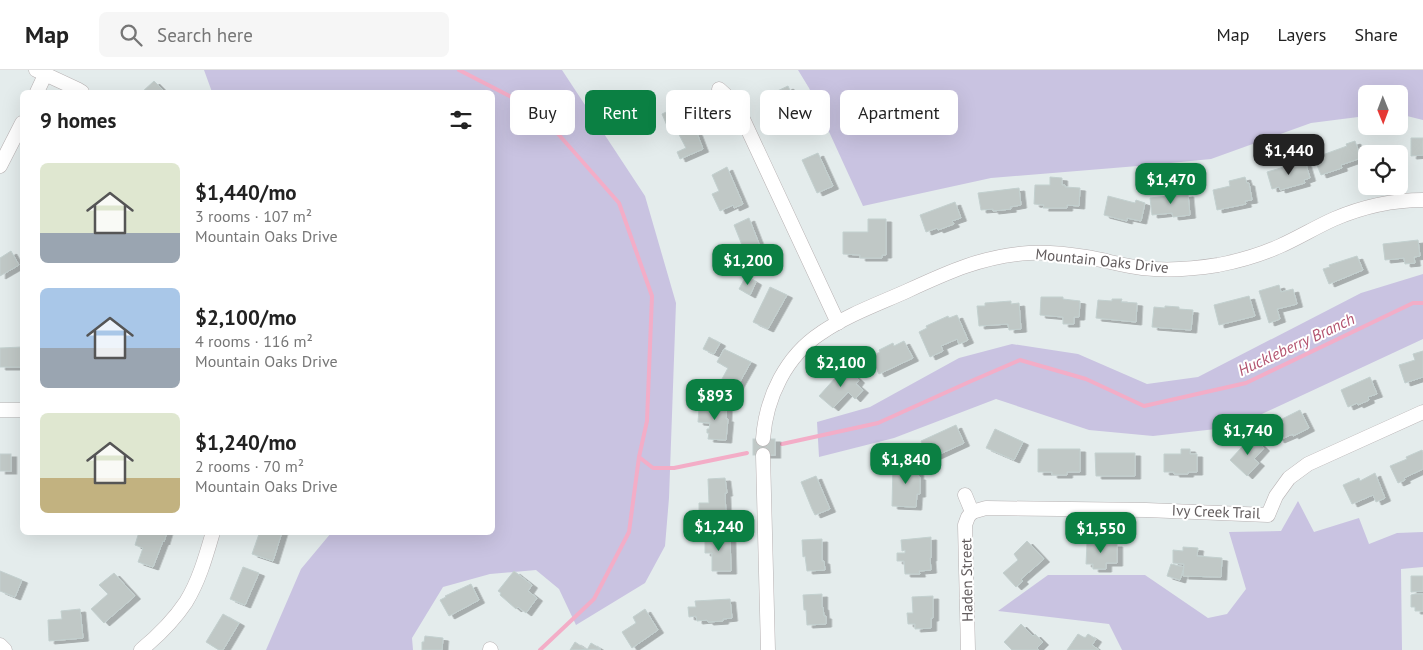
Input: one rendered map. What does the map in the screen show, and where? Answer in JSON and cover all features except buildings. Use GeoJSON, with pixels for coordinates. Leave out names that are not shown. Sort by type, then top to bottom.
{"type":"FeatureCollection","features":[{"type":"Feature","properties":{"kind":"street"},"geometry":{"type":"LineString","coordinates":[[37,90],[40,72],[79,90]]}},
{"type":"Feature","properties":{"kind":"street"},"geometry":{"type":"LineString","coordinates":[[720,89],[729,98],[742,117],[838,323]]}},
{"type":"Feature","properties":{"kind":"street"},"geometry":{"type":"LineString","coordinates":[[0,166],[20,127]]}},
{"type":"Feature","properties":{"kind":"street","name":"Mountain Oaks Drive"},"geometry":{"type":"LineString","coordinates":[[763,439],[768,407],[782,373],[820,333],[838,323],[972,263],[1000,256],[1031,253],[1064,254],[1142,268],[1171,270],[1198,268],[1235,261],[1262,253],[1359,209],[1385,203],[1423,200]]}},
{"type":"Feature","properties":{"kind":"street"},"geometry":{"type":"LineString","coordinates":[[0,410],[20,410]]}},
{"type":"Feature","properties":{"kind":"street","name":"Ivy Creek Trail"},"geometry":{"type":"LineString","coordinates":[[972,512],[986,508],[1146,510],[1268,515],[1276,496],[1290,478],[1308,464],[1423,412]]}},
{"type":"Feature","properties":{"kind":"street"},"geometry":{"type":"LineString","coordinates":[[763,455],[768,650]]}},
{"type":"Feature","properties":{"kind":"street"},"geometry":{"type":"LineString","coordinates":[[965,495],[972,512]]}},
{"type":"Feature","properties":{"kind":"street","name":"Haden Street"},"geometry":{"type":"LineString","coordinates":[[968,650],[966,525],[968,517],[972,512]]}},
{"type":"Feature","properties":{"kind":"street"},"geometry":{"type":"LineString","coordinates":[[141,650],[169,623],[186,601],[199,575],[212,535]]}},
{"type":"Feature","properties":{"kind":"street"},"geometry":{"type":"LineString","coordinates":[[0,645],[5,650]]}},
{"type":"Feature","properties":{"kind":"shaded area"},"geometry":{"type":"Polygon","coordinates":[[[204,70],[562,70],[585,105],[585,135],[605,135],[645,196],[676,303],[669,498],[665,546],[645,583],[576,625],[559,589],[536,570],[490,574],[443,587],[412,638],[413,650],[266,650],[301,569],[329,535],[495,535],[495,90],[211,90],[204,70]]]}},
{"type":"Feature","properties":{"kind":"shaded area"},"geometry":{"type":"Polygon","coordinates":[[[798,70],[1423,70],[1423,120],[1408,116],[1408,85],[1358,85],[1358,117],[1311,123],[1211,159],[991,178],[863,206],[830,134],[830,90],[810,90],[798,70]]]}},
{"type":"Feature","properties":{"kind":"shaded area"},"geometry":{"type":"Polygon","coordinates":[[[1423,274],[1423,339],[1234,427],[1153,436],[1089,430],[996,399],[894,438],[819,457],[817,422],[870,407],[959,358],[1012,344],[1078,354],[1147,384],[1198,377],[1361,293],[1423,274]]]}},
{"type":"Feature","properties":{"kind":"shaded area"},"geometry":{"type":"Polygon","coordinates":[[[1298,501],[1314,532],[1359,518],[1369,544],[1397,533],[1423,532],[1423,567],[1401,569],[1402,650],[1122,650],[1109,624],[998,611],[1048,575],[1145,575],[1208,618],[1227,614],[1246,589],[1229,532],[1281,531],[1298,501]]]}},
{"type":"Feature","properties":{"kind":"waterway","name":"Huckleberry Branch"},"geometry":{"type":"LineString","coordinates":[[459,70],[537,110],[619,203],[652,296],[647,421],[639,457],[629,532],[594,599],[540,650]]}},
{"type":"Feature","properties":{"kind":"waterway","name":"Huckleberry Branch"},"geometry":{"type":"LineString","coordinates":[[782,444],[878,423],[1020,360],[1086,379],[1144,406],[1246,383],[1413,303],[1423,303]]}},
{"type":"Feature","properties":{"kind":"waterway","name":"Huckleberry Branch"},"geometry":{"type":"LineString","coordinates":[[639,457],[653,468],[674,468],[747,453]]}}]}
